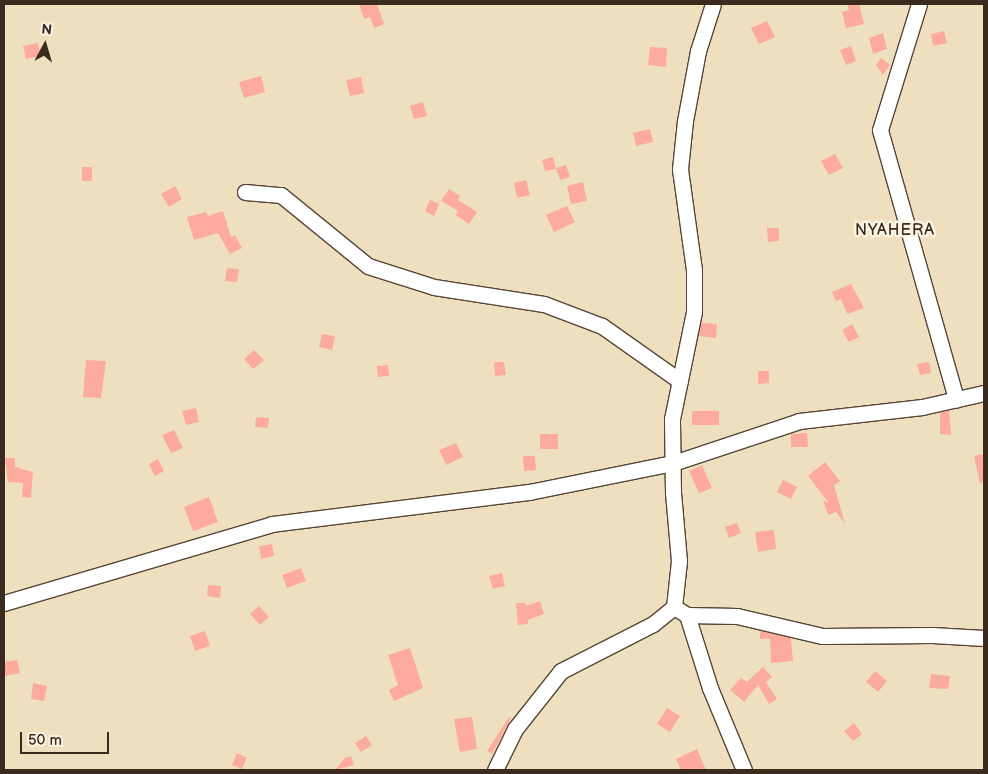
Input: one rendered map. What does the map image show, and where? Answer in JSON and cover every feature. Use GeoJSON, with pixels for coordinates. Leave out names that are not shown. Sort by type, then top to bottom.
{"type":"FeatureCollection","features":[{"type":"Feature","properties":{"kind":"street"},"geometry":{"type":"LineString","coordinates":[[495,770],[515,729],[561,671],[653,624],[674,607],[679,561],[672,419],[694,312],[694,270],[680,170],[698,51],[713,4]]}},
{"type":"Feature","properties":{"kind":"street"},"geometry":{"type":"LineString","coordinates":[[919,4],[880,130],[956,399]]}},
{"type":"Feature","properties":{"kind":"street"},"geometry":{"type":"LineString","coordinates":[[245,192],[281,195],[368,266],[434,287],[544,304],[602,326],[680,381]]}},
{"type":"Feature","properties":{"kind":"street"},"geometry":{"type":"LineString","coordinates":[[4,603],[272,524],[529,492],[673,462],[799,421],[922,407],[984,393]]}},
{"type":"Feature","properties":{"kind":"street"},"geometry":{"type":"LineString","coordinates":[[674,607],[687,615],[737,616],[822,636],[923,634],[984,638]]}},
{"type":"Feature","properties":{"kind":"street"},"geometry":{"type":"LineString","coordinates":[[687,615],[710,688],[744,770]]}},
{"type":"Feature","properties":{"kind":"building"},"geometry":{"type":"Polygon","coordinates":[[[359,4],[377,4],[384,24],[374,28],[370,17],[364,19],[359,4]]]}},
{"type":"Feature","properties":{"kind":"building"},"geometry":{"type":"Polygon","coordinates":[[[847,4],[859,4],[864,24],[846,28],[842,12],[849,10],[847,4]]]}},
{"type":"Feature","properties":{"kind":"building"},"geometry":{"type":"Polygon","coordinates":[[[767,21],[775,37],[759,44],[751,28],[767,21]]]}},
{"type":"Feature","properties":{"kind":"building"},"geometry":{"type":"Polygon","coordinates":[[[944,31],[947,43],[933,46],[931,34],[944,31]]]}},
{"type":"Feature","properties":{"kind":"building"},"geometry":{"type":"Polygon","coordinates":[[[883,33],[887,49],[873,54],[869,38],[883,33]]]}},
{"type":"Feature","properties":{"kind":"building"},"geometry":{"type":"Polygon","coordinates":[[[38,43],[41,56],[26,59],[23,46],[38,43]]]}},
{"type":"Feature","properties":{"kind":"building"},"geometry":{"type":"Polygon","coordinates":[[[851,46],[856,61],[846,65],[840,50],[851,46]]]}},
{"type":"Feature","properties":{"kind":"building"},"geometry":{"type":"Polygon","coordinates":[[[650,47],[667,48],[666,67],[648,65],[650,47]]]}},
{"type":"Feature","properties":{"kind":"building"},"geometry":{"type":"Polygon","coordinates":[[[881,58],[890,65],[883,75],[876,65],[881,58]]]}},
{"type":"Feature","properties":{"kind":"building"},"geometry":{"type":"Polygon","coordinates":[[[261,76],[265,92],[244,98],[239,82],[261,76]]]}},
{"type":"Feature","properties":{"kind":"building"},"geometry":{"type":"Polygon","coordinates":[[[361,77],[364,93],[350,96],[346,80],[361,77]]]}},
{"type":"Feature","properties":{"kind":"building"},"geometry":{"type":"Polygon","coordinates":[[[423,102],[427,116],[414,119],[410,106],[423,102]]]}},
{"type":"Feature","properties":{"kind":"building"},"geometry":{"type":"Polygon","coordinates":[[[650,129],[653,142],[636,146],[633,133],[650,129]]]}},
{"type":"Feature","properties":{"kind":"building"},"geometry":{"type":"Polygon","coordinates":[[[835,154],[843,168],[829,175],[821,161],[835,154]]]}},
{"type":"Feature","properties":{"kind":"building"},"geometry":{"type":"Polygon","coordinates":[[[553,157],[556,169],[545,171],[542,160],[553,157]]]}},
{"type":"Feature","properties":{"kind":"building"},"geometry":{"type":"Polygon","coordinates":[[[566,165],[570,177],[560,180],[556,168],[566,165]]]}},
{"type":"Feature","properties":{"kind":"building"},"geometry":{"type":"Polygon","coordinates":[[[82,167],[92,167],[92,181],[82,181],[82,167]]]}},
{"type":"Feature","properties":{"kind":"building"},"geometry":{"type":"Polygon","coordinates":[[[526,180],[530,195],[517,198],[514,183],[526,180]]]}},
{"type":"Feature","properties":{"kind":"building"},"geometry":{"type":"Polygon","coordinates":[[[583,182],[587,201],[571,204],[567,186],[583,182]]]}},
{"type":"Feature","properties":{"kind":"building"},"geometry":{"type":"Polygon","coordinates":[[[175,186],[182,199],[169,207],[161,194],[175,186]]]}},
{"type":"Feature","properties":{"kind":"building"},"geometry":{"type":"Polygon","coordinates":[[[449,189],[460,196],[458,200],[477,212],[469,224],[456,215],[458,211],[441,201],[449,189]]]}},
{"type":"Feature","properties":{"kind":"building"},"geometry":{"type":"Polygon","coordinates":[[[430,200],[439,204],[434,216],[425,211],[430,200]]]}},
{"type":"Feature","properties":{"kind":"building"},"geometry":{"type":"Polygon","coordinates":[[[567,206],[575,222],[554,232],[546,215],[567,206]]]}},
{"type":"Feature","properties":{"kind":"building"},"geometry":{"type":"Polygon","coordinates":[[[223,211],[231,237],[235,235],[242,248],[230,254],[218,233],[194,240],[187,217],[206,212],[208,216],[223,211]]]}},
{"type":"Feature","properties":{"kind":"building"},"geometry":{"type":"Polygon","coordinates":[[[767,228],[779,228],[779,241],[768,242],[767,228]]]}},
{"type":"Feature","properties":{"kind":"building"},"geometry":{"type":"Polygon","coordinates":[[[227,268],[239,269],[237,282],[225,281],[227,268]]]}},
{"type":"Feature","properties":{"kind":"building"},"geometry":{"type":"Polygon","coordinates":[[[851,284],[864,308],[847,314],[841,299],[836,301],[832,292],[851,284]]]}},
{"type":"Feature","properties":{"kind":"building"},"geometry":{"type":"Polygon","coordinates":[[[701,323],[717,324],[716,338],[699,336],[701,323]]]}},
{"type":"Feature","properties":{"kind":"building"},"geometry":{"type":"Polygon","coordinates":[[[852,324],[859,337],[849,342],[842,330],[852,324]]]}},
{"type":"Feature","properties":{"kind":"building"},"geometry":{"type":"Polygon","coordinates":[[[322,334],[335,336],[332,350],[319,347],[322,334]]]}},
{"type":"Feature","properties":{"kind":"building"},"geometry":{"type":"Polygon","coordinates":[[[254,350],[264,360],[253,369],[244,359],[254,350]]]}},
{"type":"Feature","properties":{"kind":"building"},"geometry":{"type":"Polygon","coordinates":[[[86,360],[106,361],[101,398],[83,397],[86,360]]]}},
{"type":"Feature","properties":{"kind":"building"},"geometry":{"type":"Polygon","coordinates":[[[494,362],[504,362],[506,375],[495,376],[494,362]]]}},
{"type":"Feature","properties":{"kind":"building"},"geometry":{"type":"Polygon","coordinates":[[[929,362],[931,373],[920,375],[917,364],[929,362]]]}},
{"type":"Feature","properties":{"kind":"building"},"geometry":{"type":"Polygon","coordinates":[[[388,365],[389,376],[378,377],[377,366],[388,365]]]}},
{"type":"Feature","properties":{"kind":"building"},"geometry":{"type":"Polygon","coordinates":[[[758,371],[769,371],[769,383],[758,384],[758,371]]]}},
{"type":"Feature","properties":{"kind":"building"},"geometry":{"type":"Polygon","coordinates":[[[196,408],[199,422],[186,425],[182,411],[196,408]]]}},
{"type":"Feature","properties":{"kind":"building"},"geometry":{"type":"Polygon","coordinates":[[[949,410],[951,435],[940,434],[940,413],[949,410]]]}},
{"type":"Feature","properties":{"kind":"building"},"geometry":{"type":"Polygon","coordinates":[[[692,411],[719,411],[719,425],[692,425],[692,411]]]}},
{"type":"Feature","properties":{"kind":"building"},"geometry":{"type":"Polygon","coordinates":[[[256,417],[269,418],[268,428],[255,427],[256,417]]]}},
{"type":"Feature","properties":{"kind":"building"},"geometry":{"type":"Polygon","coordinates":[[[174,430],[183,448],[171,453],[162,435],[174,430]]]}},
{"type":"Feature","properties":{"kind":"building"},"geometry":{"type":"Polygon","coordinates":[[[807,433],[808,447],[791,447],[791,434],[807,433]]]}},
{"type":"Feature","properties":{"kind":"building"},"geometry":{"type":"Polygon","coordinates":[[[540,434],[558,434],[558,449],[540,449],[540,434]]]}},
{"type":"Feature","properties":{"kind":"building"},"geometry":{"type":"Polygon","coordinates":[[[456,443],[463,457],[446,465],[439,450],[456,443]]]}},
{"type":"Feature","properties":{"kind":"building"},"geometry":{"type":"Polygon","coordinates":[[[984,454],[984,482],[980,483],[974,456],[984,454]]]}},
{"type":"Feature","properties":{"kind":"building"},"geometry":{"type":"Polygon","coordinates":[[[523,456],[535,456],[536,470],[524,471],[523,456]]]}},
{"type":"Feature","properties":{"kind":"building"},"geometry":{"type":"Polygon","coordinates":[[[5,458],[15,458],[15,467],[33,472],[31,498],[22,497],[23,483],[8,482],[5,458]]]}},
{"type":"Feature","properties":{"kind":"building"},"geometry":{"type":"Polygon","coordinates":[[[158,459],[164,471],[155,476],[149,464],[158,459]]]}},
{"type":"Feature","properties":{"kind":"building"},"geometry":{"type":"Polygon","coordinates":[[[825,462],[840,481],[834,485],[845,524],[836,512],[828,515],[823,500],[829,503],[808,476],[825,462]]]}},
{"type":"Feature","properties":{"kind":"building"},"geometry":{"type":"Polygon","coordinates":[[[702,465],[712,488],[699,493],[689,471],[702,465]]]}},
{"type":"Feature","properties":{"kind":"building"},"geometry":{"type":"Polygon","coordinates":[[[783,480],[797,487],[791,499],[777,492],[783,480]]]}},
{"type":"Feature","properties":{"kind":"building"},"geometry":{"type":"Polygon","coordinates":[[[209,497],[218,522],[193,531],[184,507],[209,497]]]}},
{"type":"Feature","properties":{"kind":"building"},"geometry":{"type":"Polygon","coordinates":[[[737,523],[741,533],[729,538],[725,527],[737,523]]]}},
{"type":"Feature","properties":{"kind":"building"},"geometry":{"type":"Polygon","coordinates":[[[774,530],[776,549],[758,552],[755,532],[774,530]]]}},
{"type":"Feature","properties":{"kind":"building"},"geometry":{"type":"Polygon","coordinates":[[[272,544],[274,556],[261,559],[259,546],[272,544]]]}},
{"type":"Feature","properties":{"kind":"building"},"geometry":{"type":"Polygon","coordinates":[[[301,568],[306,581],[287,588],[282,575],[301,568]]]}},
{"type":"Feature","properties":{"kind":"building"},"geometry":{"type":"Polygon","coordinates":[[[502,573],[505,586],[493,589],[489,576],[502,573]]]}},
{"type":"Feature","properties":{"kind":"building"},"geometry":{"type":"Polygon","coordinates":[[[208,585],[221,586],[220,598],[207,596],[208,585]]]}},
{"type":"Feature","properties":{"kind":"building"},"geometry":{"type":"Polygon","coordinates":[[[540,601],[544,614],[528,620],[528,624],[518,625],[516,603],[526,603],[526,606],[540,601]]]}},
{"type":"Feature","properties":{"kind":"building"},"geometry":{"type":"Polygon","coordinates":[[[259,606],[269,617],[260,625],[250,614],[259,606]]]}},
{"type":"Feature","properties":{"kind":"building"},"geometry":{"type":"Polygon","coordinates":[[[205,631],[210,646],[195,651],[190,636],[205,631]]]}},
{"type":"Feature","properties":{"kind":"building"},"geometry":{"type":"Polygon","coordinates":[[[760,631],[791,638],[793,661],[771,663],[770,639],[760,639],[760,631]]]}},
{"type":"Feature","properties":{"kind":"building"},"geometry":{"type":"Polygon","coordinates":[[[410,648],[423,688],[394,701],[389,690],[398,685],[388,655],[410,648]]]}},
{"type":"Feature","properties":{"kind":"building"},"geometry":{"type":"Polygon","coordinates":[[[17,660],[20,673],[4,676],[4,662],[17,660]]]}},
{"type":"Feature","properties":{"kind":"building"},"geometry":{"type":"Polygon","coordinates":[[[763,667],[772,677],[766,682],[777,699],[769,704],[758,685],[744,702],[730,690],[741,678],[747,682],[763,667]]]}},
{"type":"Feature","properties":{"kind":"building"},"geometry":{"type":"Polygon","coordinates":[[[875,671],[887,681],[878,692],[866,682],[875,671]]]}},
{"type":"Feature","properties":{"kind":"building"},"geometry":{"type":"Polygon","coordinates":[[[931,674],[950,676],[948,689],[929,688],[931,674]]]}},
{"type":"Feature","properties":{"kind":"building"},"geometry":{"type":"Polygon","coordinates":[[[33,683],[47,686],[44,701],[31,699],[33,683]]]}},
{"type":"Feature","properties":{"kind":"building"},"geometry":{"type":"Polygon","coordinates":[[[667,708],[680,716],[670,732],[657,724],[667,708]]]}},
{"type":"Feature","properties":{"kind":"building"},"geometry":{"type":"Polygon","coordinates":[[[472,717],[477,749],[460,752],[454,719],[472,717]]]}},
{"type":"Feature","properties":{"kind":"building"},"geometry":{"type":"Polygon","coordinates":[[[509,717],[511,718],[492,754],[487,751],[509,717]]]}},
{"type":"Feature","properties":{"kind":"building"},"geometry":{"type":"Polygon","coordinates":[[[854,723],[862,734],[853,741],[844,731],[854,723]]]}},
{"type":"Feature","properties":{"kind":"building"},"geometry":{"type":"Polygon","coordinates":[[[366,736],[372,745],[361,752],[355,743],[366,736]]]}},
{"type":"Feature","properties":{"kind":"building"},"geometry":{"type":"Polygon","coordinates":[[[697,749],[706,770],[681,770],[676,759],[697,749]]]}},
{"type":"Feature","properties":{"kind":"building"},"geometry":{"type":"Polygon","coordinates":[[[237,753],[247,758],[242,769],[232,765],[237,753]]]}},
{"type":"Feature","properties":{"kind":"building"},"geometry":{"type":"Polygon","coordinates":[[[351,756],[354,765],[335,770],[345,758],[351,756]]]}},
{"type":"Feature","properties":{"kind":"district","name":"NYAHERA"},"geometry":{"type":"Point","coordinates":[895,231]}}]}
